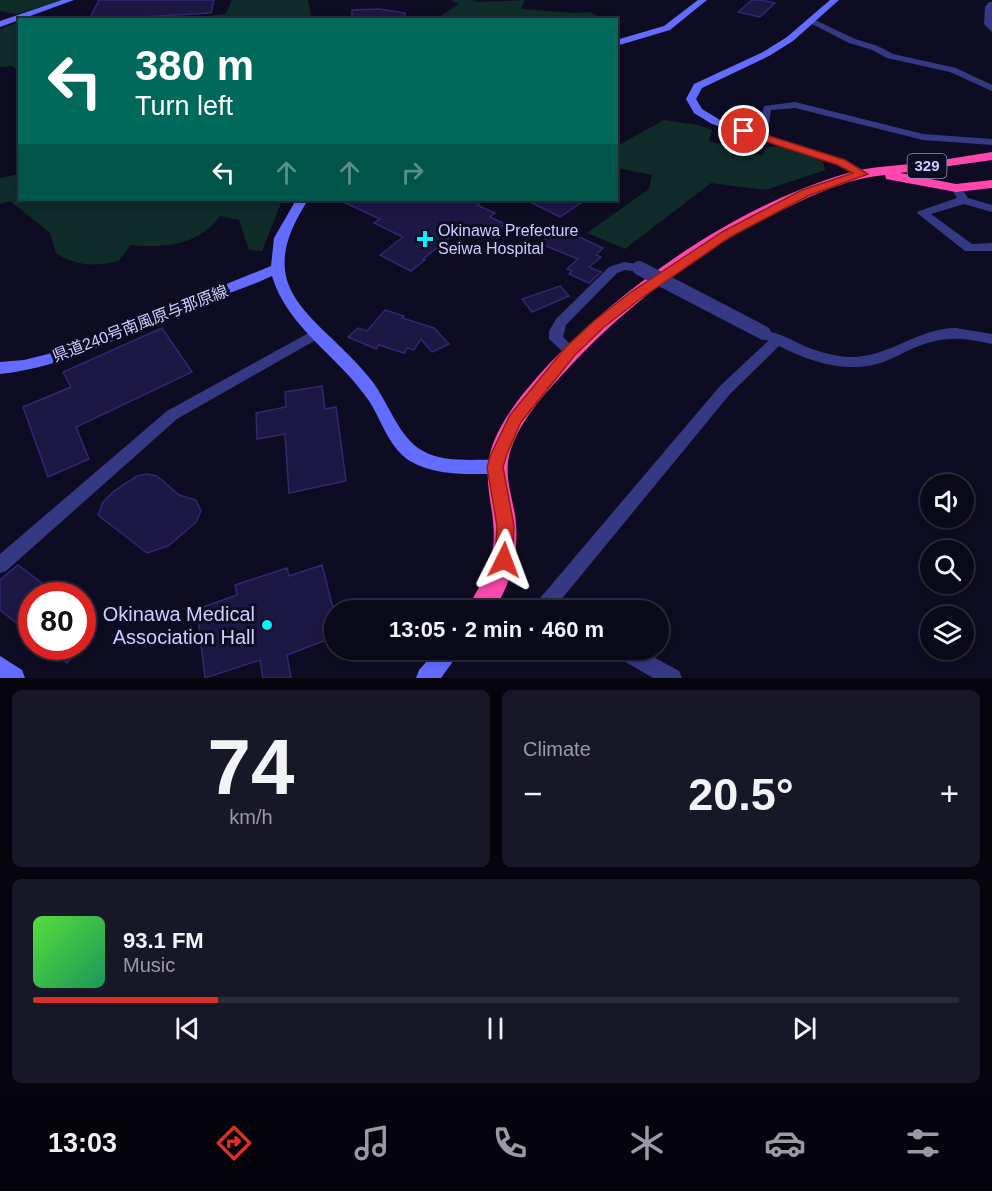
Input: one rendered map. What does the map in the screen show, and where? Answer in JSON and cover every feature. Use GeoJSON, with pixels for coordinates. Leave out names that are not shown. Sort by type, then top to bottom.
{"type":"FeatureCollection","features":[{"type":"Feature","properties":{"kind":"highway","name":"329"},"geometry":{"type":"LineString","coordinates":[[488,600],[499,577],[506,544],[495,467],[506,436],[515,419],[570,351],[600,324],[636,296],[726,235],[798,196],[862,174],[992,156]]}},
{"type":"Feature","properties":{"kind":"highway","name":"329"},"geometry":{"type":"LineString","coordinates":[[862,174],[892,176],[960,194],[992,184]]}},
{"type":"Feature","properties":{"kind":"main road"},"geometry":{"type":"LineString","coordinates":[[0,24],[70,0]]}},
{"type":"Feature","properties":{"kind":"main road"},"geometry":{"type":"LineString","coordinates":[[618,42],[667,28],[703,0]]}},
{"type":"Feature","properties":{"kind":"main road"},"geometry":{"type":"LineString","coordinates":[[835,0],[813,21],[766,54],[709,79],[693,92],[691,99],[693,105],[705,116],[841,162],[862,174]]}},
{"type":"Feature","properties":{"kind":"main road"},"geometry":{"type":"LineString","coordinates":[[301,201],[280,241],[277,268],[281,284],[293,306],[316,334],[351,367],[375,396],[399,438],[413,453],[433,462],[495,467]]}},
{"type":"Feature","properties":{"kind":"main road","name":"県道240号南風原与那原線"},"geometry":{"type":"LineString","coordinates":[[0,368],[39,362],[69,354],[183,306],[260,278],[277,268]]}},
{"type":"Feature","properties":{"kind":"main road"},"geometry":{"type":"LineString","coordinates":[[427,678],[442,660]]}},
{"type":"Feature","properties":{"kind":"main road"},"geometry":{"type":"LineString","coordinates":[[0,667],[14,678]]}},
{"type":"Feature","properties":{"kind":"street"},"geometry":{"type":"LineString","coordinates":[[992,4],[989,7],[988,24],[992,30]]}},
{"type":"Feature","properties":{"kind":"street"},"geometry":{"type":"LineString","coordinates":[[813,21],[852,41],[875,48],[890,56],[953,70],[992,88]]}},
{"type":"Feature","properties":{"kind":"street"},"geometry":{"type":"LineString","coordinates":[[762,137],[767,108],[795,105],[923,137],[992,142]]}},
{"type":"Feature","properties":{"kind":"street"},"geometry":{"type":"LineString","coordinates":[[992,209],[960,194],[923,213],[969,248],[992,248]]}},
{"type":"Feature","properties":{"kind":"street"},"geometry":{"type":"LineString","coordinates":[[570,351],[556,339],[556,331],[561,322],[613,270],[624,266],[639,268],[771,336],[834,360],[859,362],[876,360],[931,335],[947,331],[992,339]]}},
{"type":"Feature","properties":{"kind":"street"},"geometry":{"type":"LineString","coordinates":[[0,565],[172,415],[316,334]]}},
{"type":"Feature","properties":{"kind":"street"},"geometry":{"type":"LineString","coordinates":[[550,600],[771,336]]}},
{"type":"Feature","properties":{"kind":"street"},"geometry":{"type":"LineString","coordinates":[[641,660],[672,678]]}},
{"type":"Feature","properties":{"kind":"green space"},"geometry":{"type":"Polygon","coordinates":[[[0,0],[64,0],[16,14],[0,11],[0,0]]]}},
{"type":"Feature","properties":{"kind":"green space"},"geometry":{"type":"Polygon","coordinates":[[[232,0],[308,0],[312,18],[189,18],[226,14],[232,0]]]}},
{"type":"Feature","properties":{"kind":"green space"},"geometry":{"type":"Polygon","coordinates":[[[450,0],[478,2],[525,0],[521,9],[590,12],[598,16],[598,18],[438,18],[459,4],[450,0]]]}},
{"type":"Feature","properties":{"kind":"green space"},"geometry":{"type":"Polygon","coordinates":[[[18,22],[18,70],[11,66],[0,67],[0,29],[18,22]]]}},
{"type":"Feature","properties":{"kind":"green space"},"geometry":{"type":"Polygon","coordinates":[[[664,120],[698,125],[712,130],[709,141],[762,156],[767,147],[795,150],[823,161],[825,170],[765,190],[711,183],[625,249],[587,233],[649,189],[652,175],[618,168],[618,145],[664,120]]]}},
{"type":"Feature","properties":{"kind":"green space"},"geometry":{"type":"Polygon","coordinates":[[[18,174],[18,201],[278,201],[281,203],[262,251],[249,250],[239,220],[220,216],[201,234],[180,243],[156,246],[130,245],[119,261],[86,264],[71,261],[56,253],[50,233],[10,201],[0,204],[0,178],[18,174]]]}},
{"type":"Feature","properties":{"kind":"building"},"geometry":{"type":"Polygon","coordinates":[[[99,0],[214,0],[211,13],[90,18],[99,0]]]}},
{"type":"Feature","properties":{"kind":"building"},"geometry":{"type":"Polygon","coordinates":[[[752,0],[775,3],[760,17],[738,12],[752,0]]]}},
{"type":"Feature","properties":{"kind":"building"},"geometry":{"type":"Polygon","coordinates":[[[380,9],[405,13],[404,18],[352,18],[352,10],[380,9]]]}},
{"type":"Feature","properties":{"kind":"building"},"geometry":{"type":"Polygon","coordinates":[[[341,201],[483,201],[477,205],[495,213],[490,217],[505,224],[487,238],[463,227],[411,271],[380,255],[403,237],[374,223],[380,219],[341,201]]]}},
{"type":"Feature","properties":{"kind":"building"},"geometry":{"type":"Polygon","coordinates":[[[528,201],[584,201],[560,217],[528,201]]]}},
{"type":"Feature","properties":{"kind":"building"},"geometry":{"type":"Polygon","coordinates":[[[556,226],[603,248],[596,255],[601,257],[589,267],[601,272],[589,283],[569,274],[572,271],[567,269],[578,259],[541,244],[556,226]]]}},
{"type":"Feature","properties":{"kind":"building"},"geometry":{"type":"Polygon","coordinates":[[[560,286],[569,296],[532,312],[522,299],[560,286]]]}},
{"type":"Feature","properties":{"kind":"building"},"geometry":{"type":"Polygon","coordinates":[[[385,310],[434,328],[449,344],[432,352],[421,339],[414,350],[407,348],[404,353],[379,345],[376,349],[348,337],[358,328],[367,331],[385,310]]]}},
{"type":"Feature","properties":{"kind":"building"},"geometry":{"type":"Polygon","coordinates":[[[162,328],[192,372],[76,427],[89,459],[48,477],[23,407],[71,387],[63,372],[162,328]]]}},
{"type":"Feature","properties":{"kind":"building"},"geometry":{"type":"Polygon","coordinates":[[[322,386],[325,409],[336,407],[346,481],[289,493],[285,434],[257,439],[256,413],[286,407],[285,392],[322,386]]]}},
{"type":"Feature","properties":{"kind":"building"},"geometry":{"type":"Polygon","coordinates":[[[147,474],[157,476],[179,495],[196,500],[201,511],[196,522],[168,546],[147,553],[98,515],[103,502],[114,491],[137,476],[147,474]]]}},
{"type":"Feature","properties":{"kind":"building"},"geometry":{"type":"Polygon","coordinates":[[[18,565],[40,582],[18,582],[18,624],[0,610],[0,580],[18,565]]]}},
{"type":"Feature","properties":{"kind":"building","name":"Okinawa Medical Association Hall"},"geometry":{"type":"Polygon","coordinates":[[[322,565],[331,600],[324,600],[324,641],[287,655],[291,678],[263,678],[260,660],[205,678],[197,609],[237,595],[235,585],[287,568],[289,576],[322,565]]]}},
{"type":"Feature","properties":{"kind":"place","name":"Okinawa Prefecture Seiwa Hospital"},"geometry":{"type":"Point","coordinates":[425,239]}},
{"type":"Feature","properties":{"kind":"place","name":"Okinawa Medical Association Hall"},"geometry":{"type":"Point","coordinates":[267,625]}},
{"type":"Feature","properties":{"kind":"route"},"geometry":{"type":"LineString","coordinates":[[504,560],[505,526],[495,467],[499,454],[515,419],[570,351],[636,296],[726,235],[806,193],[850,176],[862,174],[841,162],[744,131]]}}]}
